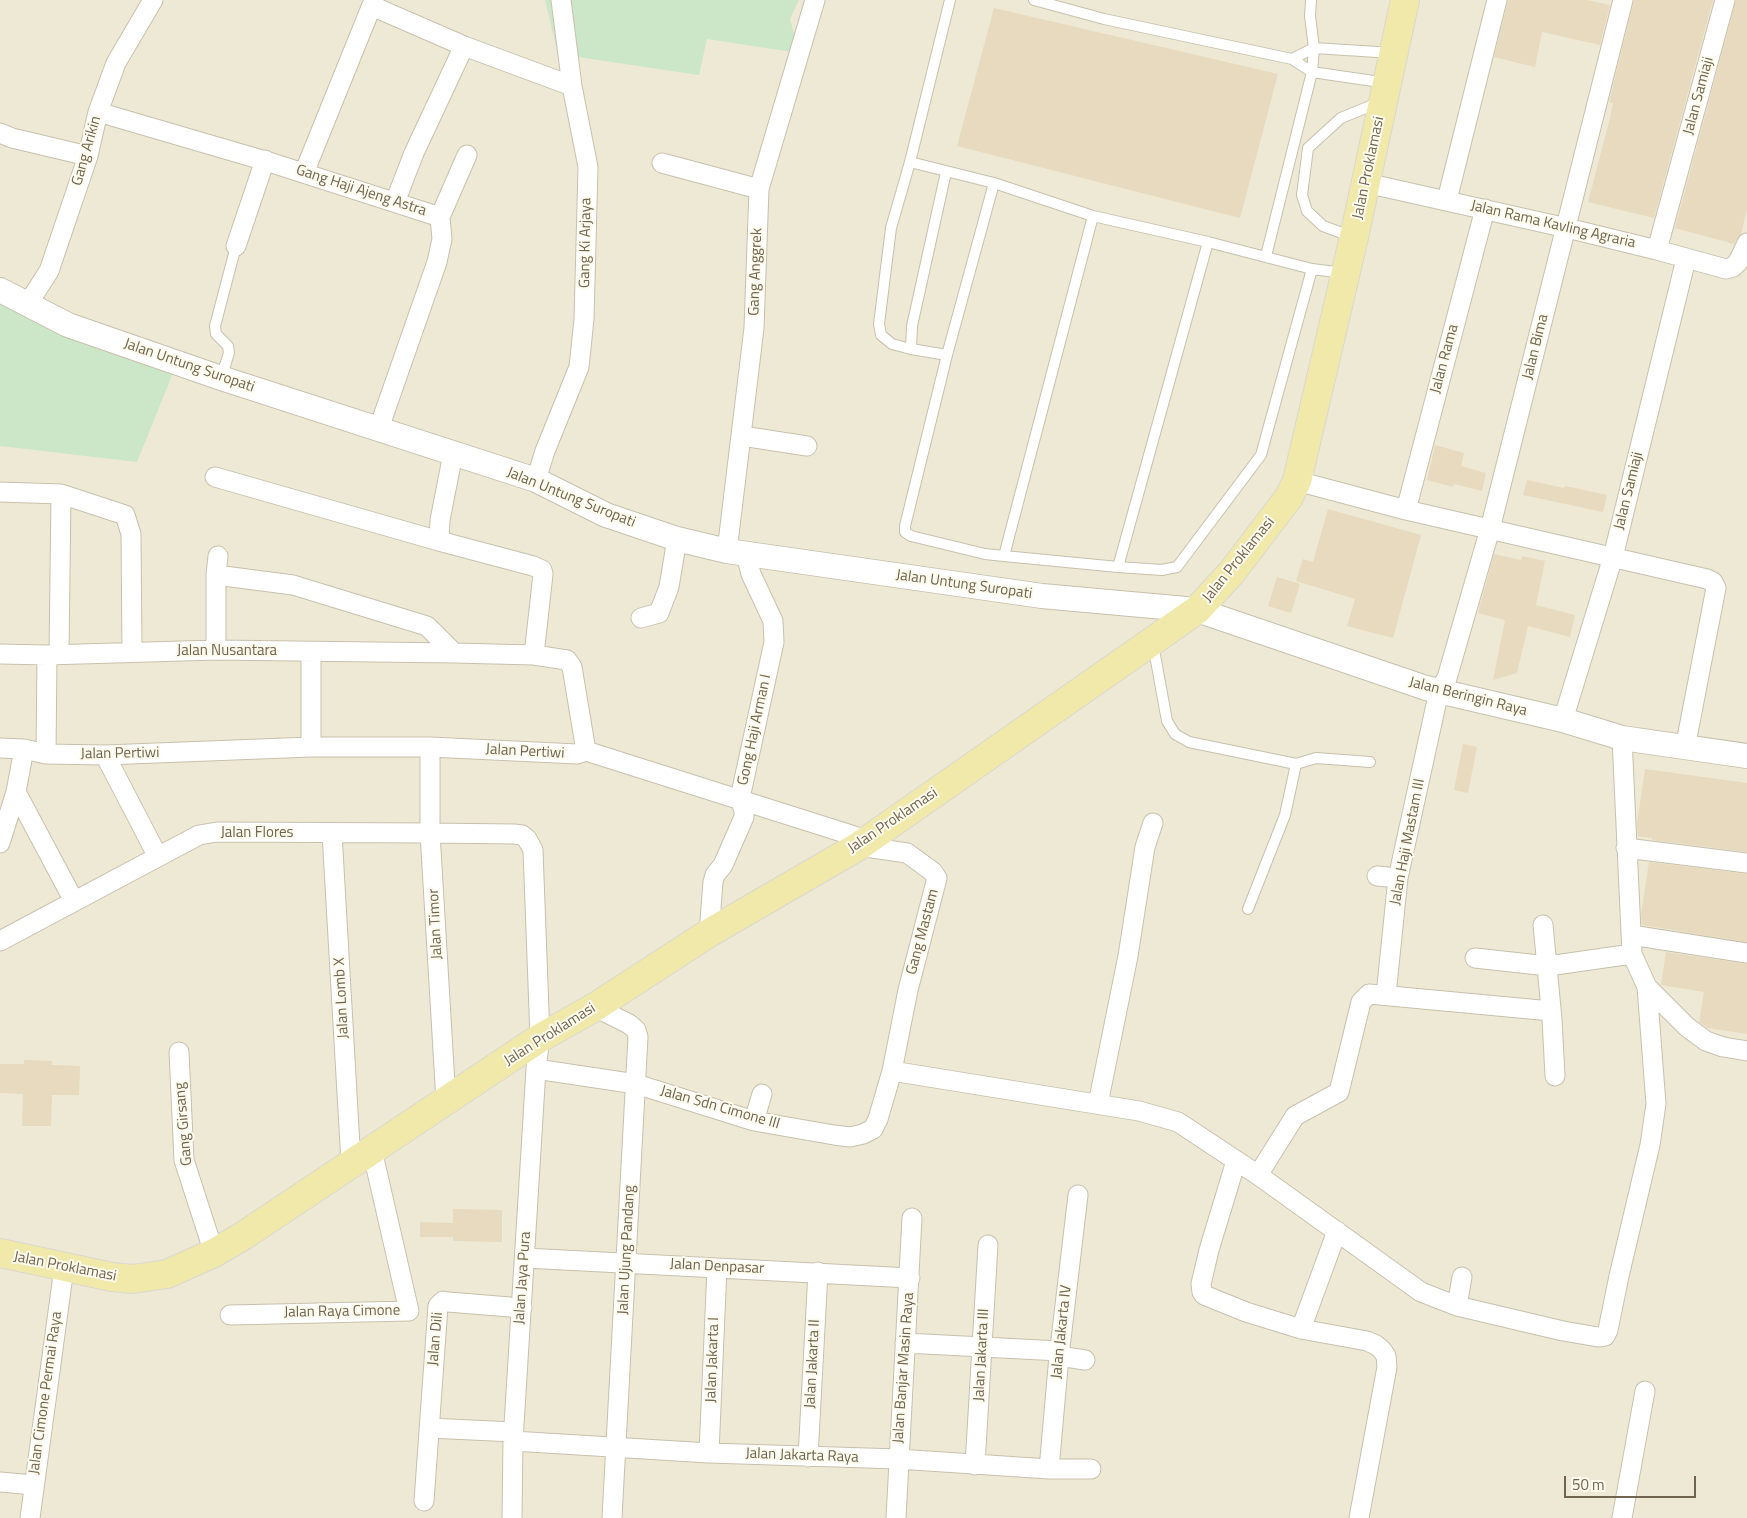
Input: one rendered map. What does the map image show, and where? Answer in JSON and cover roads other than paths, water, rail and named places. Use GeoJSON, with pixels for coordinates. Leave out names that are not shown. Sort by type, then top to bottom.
{"type":"FeatureCollection","features":[{"type":"Feature","properties":{"kind":"main road","name":"Jalan Proklamasi"},"geometry":{"type":"LineString","coordinates":[[0,1254],[64,1268],[132,1279],[167,1274],[214,1253],[540,1038],[595,1007],[709,933],[863,843],[1197,610],[1232,572],[1290,497],[1297,481],[1346,274],[1406,0]]}},
{"type":"Feature","properties":{"kind":"street","name":"Gang Arikin"},"geometry":{"type":"LineString","coordinates":[[28,305],[49,271],[88,156],[98,112],[116,63],[152,0]]}},
{"type":"Feature","properties":{"kind":"street","name":"Gang Ki Arjaya"},"geometry":{"type":"LineString","coordinates":[[536,480],[545,451],[579,367],[584,319],[588,168],[572,86],[561,0]]}},
{"type":"Feature","properties":{"kind":"street","name":"Gang Anggrek"},"geometry":{"type":"LineString","coordinates":[[736,553],[742,436],[754,328],[759,189],[815,0]]}},
{"type":"Feature","properties":{"kind":"street"},"geometry":{"type":"LineString","coordinates":[[1447,200],[1497,0]]}},
{"type":"Feature","properties":{"kind":"street","name":"Jalan Bima"},"geometry":{"type":"LineString","coordinates":[[1439,691],[1447,678],[1490,529],[1623,0]]}},
{"type":"Feature","properties":{"kind":"street","name":"Jalan Samiaji"},"geometry":{"type":"LineString","coordinates":[[1657,250],[1725,0]]}},
{"type":"Feature","properties":{"kind":"street"},"geometry":{"type":"LineString","coordinates":[[304,173],[373,3],[464,46],[572,86]]}},
{"type":"Feature","properties":{"kind":"street"},"geometry":{"type":"LineString","coordinates":[[395,202],[418,145],[464,46]]}},
{"type":"Feature","properties":{"kind":"street","name":"Gang Haji Ajeng Astra"},"geometry":{"type":"LineString","coordinates":[[98,112],[265,160],[440,217],[442,239],[437,262],[379,428]]}},
{"type":"Feature","properties":{"kind":"street"},"geometry":{"type":"LineString","coordinates":[[0,133],[12,138],[88,156]]}},
{"type":"Feature","properties":{"kind":"street"},"geometry":{"type":"LineString","coordinates":[[440,217],[467,155]]}},
{"type":"Feature","properties":{"kind":"street"},"geometry":{"type":"LineString","coordinates":[[236,246],[265,160]]}},
{"type":"Feature","properties":{"kind":"street"},"geometry":{"type":"LineString","coordinates":[[662,162],[759,189]]}},
{"type":"Feature","properties":{"kind":"street","name":"Jalan Rama Kavling Agraria"},"geometry":{"type":"LineString","coordinates":[[1366,183],[1566,228],[1726,269],[1733,268],[1738,262],[1747,243]]}},
{"type":"Feature","properties":{"kind":"street","name":"Jalan Rama"},"geometry":{"type":"LineString","coordinates":[[1406,510],[1485,209]]}},
{"type":"Feature","properties":{"kind":"street","name":"Jalan Samiaji"},"geometry":{"type":"LineString","coordinates":[[1563,720],[1613,557],[1686,259]]}},
{"type":"Feature","properties":{"kind":"street","name":"Jalan Untung Suropati"},"geometry":{"type":"LineString","coordinates":[[0,290],[68,325],[221,378],[536,480],[606,515],[677,538],[736,553],[1042,596],[1197,610]]}},
{"type":"Feature","properties":{"kind":"street"},"geometry":{"type":"LineString","coordinates":[[742,436],[807,446]]}},
{"type":"Feature","properties":{"kind":"street"},"geometry":{"type":"LineString","coordinates":[[439,540],[440,520],[453,454]]}},
{"type":"Feature","properties":{"kind":"street"},"geometry":{"type":"LineString","coordinates":[[215,477],[542,570],[534,655]]}},
{"type":"Feature","properties":{"kind":"street"},"geometry":{"type":"LineString","coordinates":[[1297,481],[1406,510],[1714,582],[1716,588],[1685,748]]}},
{"type":"Feature","properties":{"kind":"street"},"geometry":{"type":"LineString","coordinates":[[0,492],[61,494],[125,515],[131,534],[132,651]]}},
{"type":"Feature","properties":{"kind":"street"},"geometry":{"type":"LineString","coordinates":[[46,754],[61,494]]}},
{"type":"Feature","properties":{"kind":"street"},"geometry":{"type":"LineString","coordinates":[[641,618],[658,613],[670,588],[677,538]]}},
{"type":"Feature","properties":{"kind":"street","name":"Gong Haji Arman I"},"geometry":{"type":"LineString","coordinates":[[709,933],[712,882],[723,865],[744,817],[740,798],[774,642],[772,622],[751,574],[736,553]]}},
{"type":"Feature","properties":{"kind":"street"},"geometry":{"type":"LineString","coordinates":[[216,650],[217,565],[293,585],[426,626],[454,654]]}},
{"type":"Feature","properties":{"kind":"street","name":"Jalan Beringin Raya"},"geometry":{"type":"LineString","coordinates":[[1197,610],[1426,688],[1563,720],[1622,738],[1747,756]]}},
{"type":"Feature","properties":{"kind":"street","name":"Jalan Nusantara"},"geometry":{"type":"LineString","coordinates":[[0,654],[53,655],[132,651],[216,650],[454,654]]}},
{"type":"Feature","properties":{"kind":"street"},"geometry":{"type":"LineString","coordinates":[[311,651],[311,747]]}},
{"type":"Feature","properties":{"kind":"street","name":"Jalan Pertiwi"},"geometry":{"type":"LineString","coordinates":[[0,748],[24,749],[46,754],[104,755],[311,747],[430,747],[577,754],[586,751],[572,667],[566,660],[534,655],[454,654]]}},
{"type":"Feature","properties":{"kind":"street","name":"Jalan Haji Mastam III"},"geometry":{"type":"LineString","coordinates":[[1386,995],[1398,878],[1439,691]]}},
{"type":"Feature","properties":{"kind":"street"},"geometry":{"type":"LineString","coordinates":[[892,1071],[1139,1111],[1178,1122],[1258,1175],[1421,1292],[1457,1306],[1563,1331],[1598,1337],[1605,1336],[1608,1330],[1650,1145],[1656,1104],[1647,987],[1632,954],[1622,738]]}},
{"type":"Feature","properties":{"kind":"street","name":"Jalan Timor"},"geometry":{"type":"LineString","coordinates":[[430,747],[430,833],[446,1101]]}},
{"type":"Feature","properties":{"kind":"street"},"geometry":{"type":"LineString","coordinates":[[0,843],[16,792],[24,749]]}},
{"type":"Feature","properties":{"kind":"street"},"geometry":{"type":"LineString","coordinates":[[586,751],[740,798],[863,843]]}},
{"type":"Feature","properties":{"kind":"street"},"geometry":{"type":"LineString","coordinates":[[104,755],[158,857]]}},
{"type":"Feature","properties":{"kind":"street"},"geometry":{"type":"LineString","coordinates":[[16,792],[74,900]]}},
{"type":"Feature","properties":{"kind":"street"},"geometry":{"type":"LineString","coordinates":[[1098,1104],[1128,956],[1145,847],[1153,823]]}},
{"type":"Feature","properties":{"kind":"street","name":"Jalan Flores"},"geometry":{"type":"LineString","coordinates":[[0,941],[199,835],[216,832],[514,834],[522,835],[528,840],[533,850]]}},
{"type":"Feature","properties":{"kind":"street","name":"Jalan Lomb X"},"geometry":{"type":"LineString","coordinates":[[332,833],[361,1156]]}},
{"type":"Feature","properties":{"kind":"street","name":"Gang Mastam"},"geometry":{"type":"LineString","coordinates":[[863,843],[906,853],[933,872],[937,878],[908,990],[892,1071]]}},
{"type":"Feature","properties":{"kind":"street"},"geometry":{"type":"LineString","coordinates":[[1626,848],[1747,863]]}},
{"type":"Feature","properties":{"kind":"street","name":"Jalan Jaya Pura"},"geometry":{"type":"LineString","coordinates":[[512,1518],[514,1437],[524,1258],[536,1069],[540,1038],[533,850]]}},
{"type":"Feature","properties":{"kind":"street"},"geometry":{"type":"LineString","coordinates":[[1377,876],[1398,878]]}},
{"type":"Feature","properties":{"kind":"street"},"geometry":{"type":"LineString","coordinates":[[1543,926],[1548,966],[1555,1076]]}},
{"type":"Feature","properties":{"kind":"street"},"geometry":{"type":"LineString","coordinates":[[1631,935],[1747,953]]}},
{"type":"Feature","properties":{"kind":"street"},"geometry":{"type":"LineString","coordinates":[[1475,958],[1548,966],[1632,954]]}},
{"type":"Feature","properties":{"kind":"street"},"geometry":{"type":"LineString","coordinates":[[1647,987],[1687,1027],[1706,1040],[1723,1047],[1747,1051]]}},
{"type":"Feature","properties":{"kind":"street"},"geometry":{"type":"LineString","coordinates":[[1258,1175],[1295,1116],[1339,1092],[1360,1002],[1369,994],[1551,1011]]}},
{"type":"Feature","properties":{"kind":"street","name":"Jalan Ujung Pandang"},"geometry":{"type":"LineString","coordinates":[[595,1007],[629,1024],[636,1030],[638,1037],[612,1518]]}},
{"type":"Feature","properties":{"kind":"street","name":"Gang Girsang"},"geometry":{"type":"LineString","coordinates":[[179,1052],[184,1160],[214,1253]]}},
{"type":"Feature","properties":{"kind":"street","name":"Jalan Sdn Cimone III"},"geometry":{"type":"LineString","coordinates":[[536,1069],[636,1084],[754,1121],[850,1137],[873,1129],[878,1119],[892,1071]]}},
{"type":"Feature","properties":{"kind":"street"},"geometry":{"type":"LineString","coordinates":[[754,1121],[762,1094]]}},
{"type":"Feature","properties":{"kind":"street","name":"Jalan Raya Cimone"},"geometry":{"type":"LineString","coordinates":[[230,1315],[409,1310],[361,1156]]}},
{"type":"Feature","properties":{"kind":"street"},"geometry":{"type":"LineString","coordinates":[[1236,1161],[1209,1250],[1201,1284],[1202,1292],[1207,1297],[1246,1312],[1301,1329],[1367,1341],[1376,1345],[1386,1356],[1387,1367],[1359,1518]]}},
{"type":"Feature","properties":{"kind":"street","name":"Jalan Jakarta IV"},"geometry":{"type":"LineString","coordinates":[[1049,1469],[1059,1353],[1078,1195]]}},
{"type":"Feature","properties":{"kind":"street","name":"Jalan Banjar Masin Raya"},"geometry":{"type":"LineString","coordinates":[[896,1518],[912,1218]]}},
{"type":"Feature","properties":{"kind":"street"},"geometry":{"type":"LineString","coordinates":[[1301,1329],[1337,1231]]}},
{"type":"Feature","properties":{"kind":"street","name":"Jalan Jakarta III"},"geometry":{"type":"LineString","coordinates":[[975,1464],[988,1245]]}},
{"type":"Feature","properties":{"kind":"street","name":"Jalan Denpasar"},"geometry":{"type":"LineString","coordinates":[[524,1258],[910,1278]]}},
{"type":"Feature","properties":{"kind":"street","name":"Jalan Cimone Permai Raya"},"geometry":{"type":"LineString","coordinates":[[30,1518],[64,1268]]}},
{"type":"Feature","properties":{"kind":"street","name":"Jalan Jakarta I"},"geometry":{"type":"LineString","coordinates":[[709,1453],[716,1268]]}},
{"type":"Feature","properties":{"kind":"street","name":"Jalan Jakarta II"},"geometry":{"type":"LineString","coordinates":[[808,1456],[818,1272]]}},
{"type":"Feature","properties":{"kind":"street"},"geometry":{"type":"LineString","coordinates":[[1457,1306],[1462,1277]]}},
{"type":"Feature","properties":{"kind":"street","name":"Jalan Dili"},"geometry":{"type":"LineString","coordinates":[[424,1501],[436,1310],[440,1303],[448,1302],[522,1308]]}},
{"type":"Feature","properties":{"kind":"street"},"geometry":{"type":"LineString","coordinates":[[905,1343],[982,1346],[1059,1353],[1085,1360]]}},
{"type":"Feature","properties":{"kind":"street"},"geometry":{"type":"LineString","coordinates":[[1622,1518],[1645,1390]]}},
{"type":"Feature","properties":{"kind":"street"},"geometry":{"type":"LineString","coordinates":[[429,1428],[514,1437]]}},
{"type":"Feature","properties":{"kind":"street","name":"Jalan Jakarta Raya"},"geometry":{"type":"LineString","coordinates":[[514,1437],[616,1448],[898,1460],[1049,1469],[1091,1469]]}},
{"type":"Feature","properties":{"kind":"street"},"geometry":{"type":"LineString","coordinates":[[0,1482],[34,1484]]}},
{"type":"Feature","properties":{"kind":"lane"},"geometry":{"type":"LineString","coordinates":[[947,355],[911,350],[892,344],[881,335],[879,324],[891,228],[910,162],[950,0]]}},
{"type":"Feature","properties":{"kind":"lane"},"geometry":{"type":"LineString","coordinates":[[1034,0],[1104,18],[1292,59],[1312,72],[1385,92]]}},
{"type":"Feature","properties":{"kind":"lane"},"geometry":{"type":"LineString","coordinates":[[1266,256],[1312,72],[1314,48],[1310,16],[1311,0]]}},
{"type":"Feature","properties":{"kind":"lane"},"geometry":{"type":"LineString","coordinates":[[1292,59],[1314,48],[1393,53]]}},
{"type":"Feature","properties":{"kind":"lane"},"geometry":{"type":"LineString","coordinates":[[1354,237],[1322,226],[1307,211],[1302,195],[1308,148],[1341,118],[1385,92]]}},
{"type":"Feature","properties":{"kind":"lane"},"geometry":{"type":"LineString","coordinates":[[910,162],[994,182],[1093,216],[1266,256],[1312,269],[1346,274]]}},
{"type":"Feature","properties":{"kind":"lane"},"geometry":{"type":"LineString","coordinates":[[911,350],[912,326],[946,172]]}},
{"type":"Feature","properties":{"kind":"lane"},"geometry":{"type":"LineString","coordinates":[[994,182],[947,355],[905,526],[905,532],[911,536],[985,554],[1162,570],[1177,567],[1261,455],[1312,269]]}},
{"type":"Feature","properties":{"kind":"lane"},"geometry":{"type":"LineString","coordinates":[[1004,556],[1093,216]]}},
{"type":"Feature","properties":{"kind":"lane"},"geometry":{"type":"LineString","coordinates":[[1118,567],[1208,242]]}},
{"type":"Feature","properties":{"kind":"lane"},"geometry":{"type":"LineString","coordinates":[[221,378],[229,353],[228,346],[216,334],[215,326],[236,246]]}},
{"type":"Feature","properties":{"kind":"lane"},"geometry":{"type":"LineString","coordinates":[[1153,641],[1167,721],[1175,734],[1189,742],[1296,764],[1316,758],[1370,762]]}},
{"type":"Feature","properties":{"kind":"lane"},"geometry":{"type":"LineString","coordinates":[[1248,909],[1285,815],[1296,764]]}}]}
